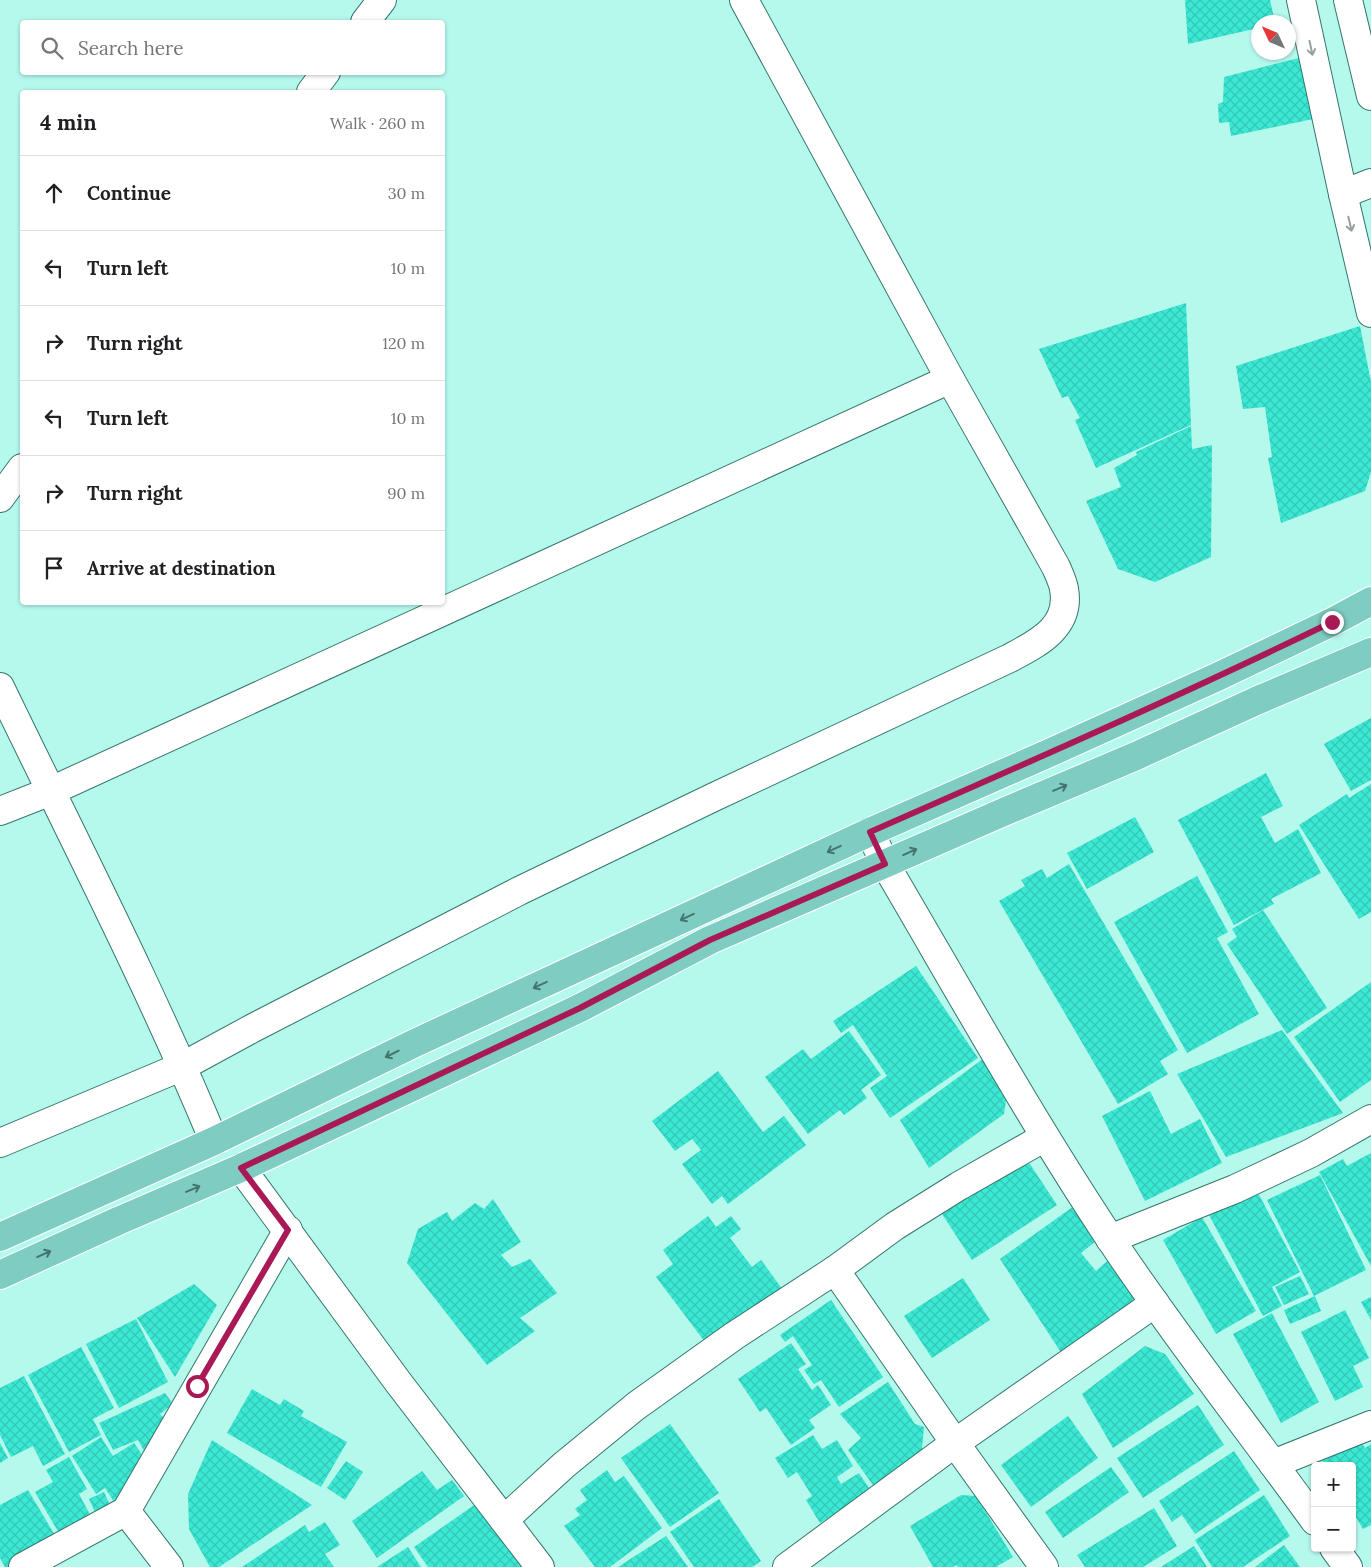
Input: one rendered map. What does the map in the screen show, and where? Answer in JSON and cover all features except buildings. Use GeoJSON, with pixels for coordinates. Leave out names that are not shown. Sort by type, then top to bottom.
{"type":"FeatureCollection","features":[{"type":"Feature","properties":{"kind":"main road"},"geometry":{"type":"LineString","coordinates":[[0,1237],[214,1141],[415,1043],[870,832],[1217,677],[1371,601]]}},
{"type":"Feature","properties":{"kind":"main road"},"geometry":{"type":"LineString","coordinates":[[0,1274],[241,1168],[580,1008],[710,940],[1136,756],[1256,700],[1371,652]]}},
{"type":"Feature","properties":{"kind":"street"},"geometry":{"type":"LineString","coordinates":[[366,20],[382,0]]}},
{"type":"Feature","properties":{"kind":"street"},"geometry":{"type":"LineString","coordinates":[[0,1143],[183,1066],[518,891],[1010,658],[1048,635],[1060,620],[1066,602],[1064,587],[1056,567],[950,379],[744,0]]}},
{"type":"Feature","properties":{"kind":"street"},"geometry":{"type":"LineString","coordinates":[[1301,0],[1342,194],[1371,314]]}},
{"type":"Feature","properties":{"kind":"street"},"geometry":{"type":"LineString","coordinates":[[1348,0],[1371,96]]}},
{"type":"Feature","properties":{"kind":"street"},"geometry":{"type":"LineString","coordinates":[[312,90],[324,75]]}},
{"type":"Feature","properties":{"kind":"street"},"geometry":{"type":"LineString","coordinates":[[1342,194],[1371,183]]}},
{"type":"Feature","properties":{"kind":"street"},"geometry":{"type":"LineString","coordinates":[[0,811],[51,791],[950,379]]}},
{"type":"Feature","properties":{"kind":"street"},"geometry":{"type":"LineString","coordinates":[[0,498],[20,471]]}},
{"type":"Feature","properties":{"kind":"street"},"geometry":{"type":"LineString","coordinates":[[0,688],[183,1066],[214,1141]]}},
{"type":"Feature","properties":{"kind":"street"},"geometry":{"type":"LineString","coordinates":[[870,832],[885,864],[1045,1137],[1110,1239],[1311,1516]]}},
{"type":"Feature","properties":{"kind":"street"},"geometry":{"type":"LineString","coordinates":[[1110,1239],[1235,1189],[1311,1153],[1371,1119]]}},
{"type":"Feature","properties":{"kind":"street"},"geometry":{"type":"LineString","coordinates":[[504,1520],[564,1465],[636,1406],[734,1336],[835,1270],[903,1221],[959,1186],[1045,1137]]}},
{"type":"Feature","properties":{"kind":"street"},"geometry":{"type":"LineString","coordinates":[[241,1168],[398,1382],[540,1567]]}},
{"type":"Feature","properties":{"kind":"street"},"geometry":{"type":"LineString","coordinates":[[23,1567],[126,1510],[288,1230]]}},
{"type":"Feature","properties":{"kind":"street"},"geometry":{"type":"LineString","coordinates":[[835,1270],[1044,1567]]}},
{"type":"Feature","properties":{"kind":"street"},"geometry":{"type":"LineString","coordinates":[[787,1567],[955,1443],[1155,1303]]}},
{"type":"Feature","properties":{"kind":"street"},"geometry":{"type":"LineString","coordinates":[[1273,1464],[1371,1425]]}},
{"type":"Feature","properties":{"kind":"street"},"geometry":{"type":"LineString","coordinates":[[126,1510],[169,1567]]}},
{"type":"Feature","properties":{"kind":"street"},"geometry":{"type":"LineString","coordinates":[[1337,1552],[1348,1567]]}},
{"type":"Feature","properties":{"kind":"route"},"geometry":{"type":"LineString","coordinates":[[197,1386],[288,1230],[241,1168],[580,1008],[710,940],[885,864],[870,832],[1217,677],[1332,622]]}}]}
